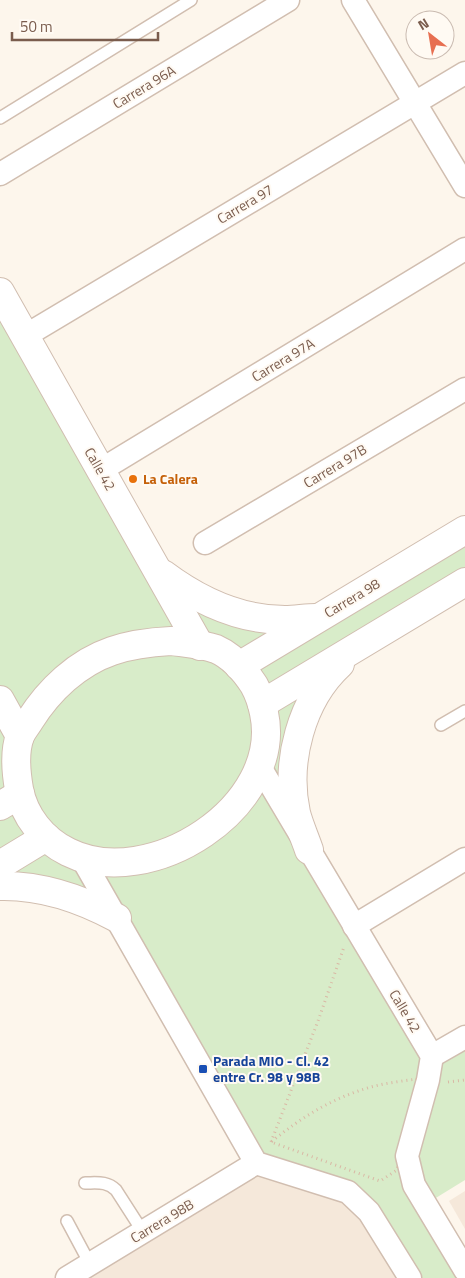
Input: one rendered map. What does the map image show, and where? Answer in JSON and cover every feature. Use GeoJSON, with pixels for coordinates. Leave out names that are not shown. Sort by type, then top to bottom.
{"type":"FeatureCollection","features":[{"type":"Feature","properties":{"kind":"street","name":"Carrera 96A"},"geometry":{"type":"LineString","coordinates":[[0,174],[288,0]]}},
{"type":"Feature","properties":{"kind":"street"},"geometry":{"type":"LineString","coordinates":[[353,0],[465,186]]}},
{"type":"Feature","properties":{"kind":"street","name":"Carrera 97"},"geometry":{"type":"LineString","coordinates":[[25,336],[465,73]]}},
{"type":"Feature","properties":{"kind":"street","name":"Carrera 97A"},"geometry":{"type":"LineString","coordinates":[[101,470],[465,249]]}},
{"type":"Feature","properties":{"kind":"street","name":"Calle 42"},"geometry":{"type":"LineString","coordinates":[[0,292],[200,646]]}},
{"type":"Feature","properties":{"kind":"street","name":"Carrera 97B"},"geometry":{"type":"LineString","coordinates":[[205,543],[465,389]]}},
{"type":"Feature","properties":{"kind":"street","name":"Carrera 98"},"geometry":{"type":"LineString","coordinates":[[239,666],[465,530]]}},
{"type":"Feature","properties":{"kind":"street"},"geometry":{"type":"LineString","coordinates":[[158,571],[186,592],[217,607],[242,614],[284,620],[319,617]]}},
{"type":"Feature","properties":{"kind":"street"},"geometry":{"type":"LineString","coordinates":[[262,704],[465,582]]}},
{"type":"Feature","properties":{"kind":"street"},"geometry":{"type":"LineString","coordinates":[[171,640],[216,650],[239,666],[257,690],[262,704],[267,726],[266,747],[260,767],[250,788],[230,811],[202,835],[161,855],[139,860],[111,862],[83,860],[60,848],[46,837],[30,816],[10,800],[17,774],[17,754],[20,736],[38,708],[58,684],[82,665],[110,651],[140,643],[171,640]]}},
{"type":"Feature","properties":{"kind":"street"},"geometry":{"type":"LineString","coordinates":[[309,850],[296,813],[292,775],[297,737],[312,701],[334,670],[362,644]]}},
{"type":"Feature","properties":{"kind":"street"},"geometry":{"type":"LineString","coordinates":[[0,700],[20,736]]}},
{"type":"Feature","properties":{"kind":"street","name":"Calle 42"},"geometry":{"type":"LineString","coordinates":[[260,767],[309,850],[351,932],[432,1056]]}},
{"type":"Feature","properties":{"kind":"street"},"geometry":{"type":"LineString","coordinates":[[0,865],[46,837]]}},
{"type":"Feature","properties":{"kind":"street"},"geometry":{"type":"LineString","coordinates":[[351,932],[465,859]]}},
{"type":"Feature","properties":{"kind":"street"},"geometry":{"type":"LineString","coordinates":[[83,860],[256,1163],[348,1192],[368,1212],[410,1278]]}},
{"type":"Feature","properties":{"kind":"street"},"geometry":{"type":"LineString","coordinates":[[0,886],[39,888],[66,895],[92,905],[117,918]]}},
{"type":"Feature","properties":{"kind":"street"},"geometry":{"type":"LineString","coordinates":[[465,1037],[432,1056],[428,1080],[408,1156],[414,1185],[465,1270]]}},
{"type":"Feature","properties":{"kind":"street","name":"Carrera 98B"},"geometry":{"type":"LineString","coordinates":[[67,1278],[256,1163]]}},
{"type":"Feature","properties":{"kind":"lane"},"geometry":{"type":"LineString","coordinates":[[0,118],[191,0]]}},
{"type":"Feature","properties":{"kind":"lane"},"geometry":{"type":"LineString","coordinates":[[441,725],[465,711]]}},
{"type":"Feature","properties":{"kind":"lane"},"geometry":{"type":"LineString","coordinates":[[85,1183],[103,1183],[110,1185],[116,1190],[143,1232]]}},
{"type":"Feature","properties":{"kind":"lane"},"geometry":{"type":"LineString","coordinates":[[67,1221],[90,1264]]}},
{"type":"Feature","properties":{"kind":"path"},"geometry":{"type":"LineString","coordinates":[[256,1163],[271,1142],[351,932]]}},
{"type":"Feature","properties":{"kind":"path"},"geometry":{"type":"LineString","coordinates":[[417,1079],[397,1170],[380,1181],[271,1142],[300,1119],[334,1100],[373,1086],[417,1079]]}},
{"type":"Feature","properties":{"kind":"path"},"geometry":{"type":"LineString","coordinates":[[440,1083],[465,1080]]}},
{"type":"Feature","properties":{"kind":"shaded area"},"geometry":{"type":"Polygon","coordinates":[[[256,1163],[348,1192],[410,1278],[67,1278],[256,1163]]]}},
{"type":"Feature","properties":{"kind":"shaded area"},"geometry":{"type":"Polygon","coordinates":[[[465,1191],[465,1229],[449,1201],[465,1191]]]}},
{"type":"Feature","properties":{"kind":"green space"},"geometry":{"type":"Polygon","coordinates":[[[0,292],[158,571],[284,620],[465,530],[465,582],[362,644],[312,701],[296,813],[432,1056],[465,1037],[465,1180],[426,1204],[465,1278],[410,1278],[369,1212],[256,1163],[117,918],[0,886],[0,292]]]}},
{"type":"Feature","properties":{"kind":"place","name":"La Calera"},"geometry":{"type":"Point","coordinates":[133,479]}},
{"type":"Feature","properties":{"kind":"place","name":"Parada MIO - Cl. 42 entre Cr. 98 y 98B"},"geometry":{"type":"Point","coordinates":[203,1069]}}]}
